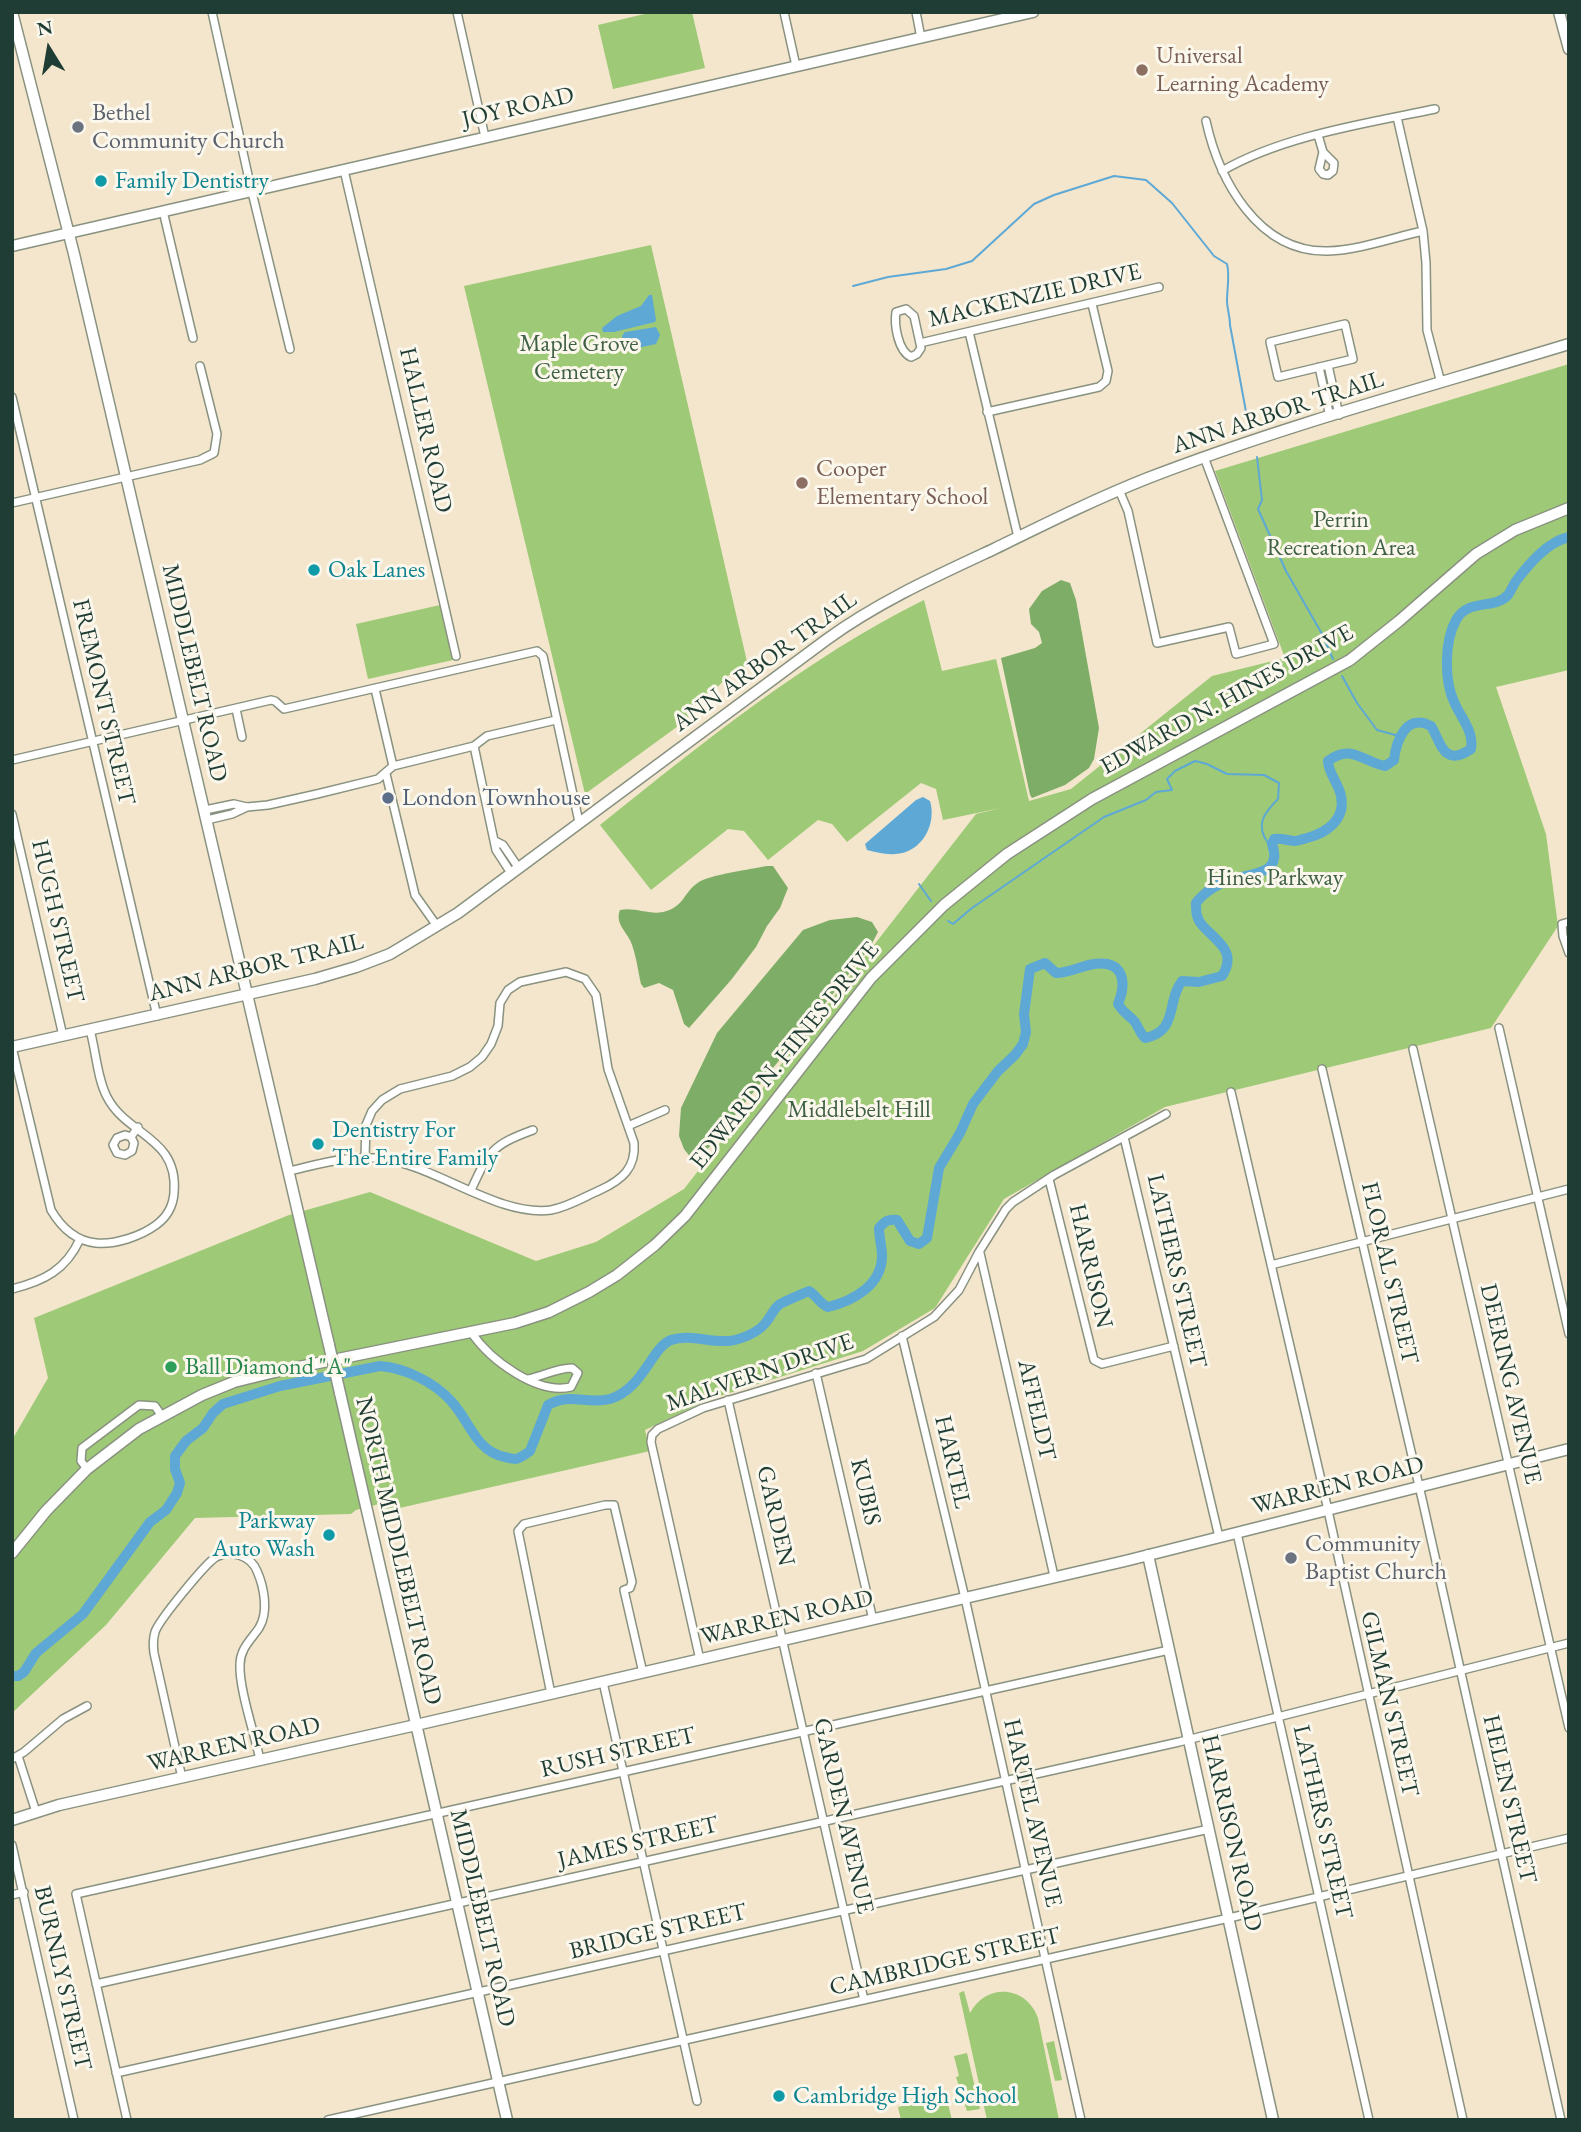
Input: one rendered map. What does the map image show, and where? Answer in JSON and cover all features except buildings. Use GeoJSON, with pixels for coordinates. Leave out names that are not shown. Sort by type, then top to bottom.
{"type":"FeatureCollection","features":[{"type":"Feature","properties":{"kind":"main road","name":"MIDDLEBELT ROAD"},"geometry":{"type":"LineString","coordinates":[[12,12],[17,53],[68,233],[127,477],[329,1345]]}},
{"type":"Feature","properties":{"kind":"main road","name":"JOY ROAD"},"geometry":{"type":"LineString","coordinates":[[12,246],[1033,12]]}},
{"type":"Feature","properties":{"kind":"main road"},"geometry":{"type":"LineString","coordinates":[[1559,12],[1568,42]]}},
{"type":"Feature","properties":{"kind":"main road","name":"ANN ARBOR TRAIL"},"geometry":{"type":"LineString","coordinates":[[12,1047],[248,995],[365,964],[401,948],[437,926],[645,776],[856,618],[888,600],[1119,490],[1204,457],[1569,344]]}},
{"type":"Feature","properties":{"kind":"main road","name":"EDWARD N. HINES DRIVE"},"geometry":{"type":"LineString","coordinates":[[12,1553],[86,1469],[161,1415],[209,1392],[249,1378],[515,1323],[549,1312],[617,1275],[655,1245],[685,1216],[871,978],[944,905],[1007,854],[1112,787],[1350,660],[1476,554],[1515,530],[1569,508]]}},
{"type":"Feature","properties":{"kind":"main road","name":"NORTH MIDDLEBELT ROAD"},"geometry":{"type":"LineString","coordinates":[[329,1345],[416,1726]]}},
{"type":"Feature","properties":{"kind":"main road","name":"WARREN ROAD"},"geometry":{"type":"LineString","coordinates":[[12,1820],[36,1812],[1148,1555],[1569,1449]]}},
{"type":"Feature","properties":{"kind":"main road","name":"HARRISON ROAD"},"geometry":{"type":"LineString","coordinates":[[1148,1555],[1273,2120]]}},
{"type":"Feature","properties":{"kind":"main road","name":"MIDDLEBELT ROAD"},"geometry":{"type":"LineString","coordinates":[[416,1726],[507,2120]]}},
{"type":"Feature","properties":{"kind":"street"},"geometry":{"type":"LineString","coordinates":[[212,12],[290,349]]}},
{"type":"Feature","properties":{"kind":"street"},"geometry":{"type":"LineString","coordinates":[[457,12],[485,137]]}},
{"type":"Feature","properties":{"kind":"street"},"geometry":{"type":"LineString","coordinates":[[784,12],[796,66]]}},
{"type":"Feature","properties":{"kind":"street"},"geometry":{"type":"LineString","coordinates":[[916,12],[921,37]]}},
{"type":"Feature","properties":{"kind":"street"},"geometry":{"type":"LineString","coordinates":[[1222,171],[1267,149],[1435,109]]}},
{"type":"Feature","properties":{"kind":"street"},"geometry":{"type":"LineString","coordinates":[[1397,117],[1423,231],[1427,330],[1441,383]]}},
{"type":"Feature","properties":{"kind":"street"},"geometry":{"type":"LineString","coordinates":[[1206,121],[1222,171],[1236,196],[1256,221],[1276,237],[1301,248],[1317,251],[1339,250],[1423,231]]}},
{"type":"Feature","properties":{"kind":"street"},"geometry":{"type":"LineString","coordinates":[[1318,135],[1323,152]]}},
{"type":"Feature","properties":{"kind":"street","name":"HALLER ROAD"},"geometry":{"type":"LineString","coordinates":[[344,170],[456,656]]}},
{"type":"Feature","properties":{"kind":"street"},"geometry":{"type":"LineString","coordinates":[[163,211],[193,338]]}},
{"type":"Feature","properties":{"kind":"street","name":"MACKENZIE DRIVE"},"geometry":{"type":"LineString","coordinates":[[920,343],[1159,287]]}},
{"type":"Feature","properties":{"kind":"street"},"geometry":{"type":"LineString","coordinates":[[987,412],[1099,387],[1105,383],[1108,371],[1093,303]]}},
{"type":"Feature","properties":{"kind":"street","name":"MACKENZIE DRIVE"},"geometry":{"type":"LineString","coordinates":[[899,310],[912,312],[920,343],[920,350],[914,356],[904,353],[895,320],[899,310]]}},
{"type":"Feature","properties":{"kind":"street"},"geometry":{"type":"LineString","coordinates":[[1345,324],[1353,359],[1319,367],[1278,377],[1270,342],[1345,324]]}},
{"type":"Feature","properties":{"kind":"street"},"geometry":{"type":"LineString","coordinates":[[969,332],[1018,537]]}},
{"type":"Feature","properties":{"kind":"street"},"geometry":{"type":"LineString","coordinates":[[1328,365],[1335,416]]}},
{"type":"Feature","properties":{"kind":"street"},"geometry":{"type":"LineString","coordinates":[[12,503],[176,466],[214,453],[217,434],[200,366]]}},
{"type":"Feature","properties":{"kind":"street"},"geometry":{"type":"LineString","coordinates":[[1319,367],[1335,416]]}},
{"type":"Feature","properties":{"kind":"street","name":"FREMONT STREET"},"geometry":{"type":"LineString","coordinates":[[12,397],[157,1016]]}},
{"type":"Feature","properties":{"kind":"street"},"geometry":{"type":"LineString","coordinates":[[1119,490],[1128,511],[1157,643],[1229,627],[1236,654],[1274,645],[1204,457]]}},
{"type":"Feature","properties":{"kind":"street"},"geometry":{"type":"LineString","coordinates":[[12,760],[271,700],[284,709],[539,652],[543,656],[579,822]]}},
{"type":"Feature","properties":{"kind":"street"},"geometry":{"type":"LineString","coordinates":[[375,688],[393,766]]}},
{"type":"Feature","properties":{"kind":"street"},"geometry":{"type":"LineString","coordinates":[[236,709],[242,737]]}},
{"type":"Feature","properties":{"kind":"street"},"geometry":{"type":"LineString","coordinates":[[206,815],[239,812],[247,807],[268,805],[373,780],[386,774],[393,766],[474,746],[487,736],[556,719]]}},
{"type":"Feature","properties":{"kind":"street"},"geometry":{"type":"LineString","coordinates":[[474,746],[495,841],[503,845],[514,870]]}},
{"type":"Feature","properties":{"kind":"street"},"geometry":{"type":"LineString","coordinates":[[386,774],[415,895],[437,926]]}},
{"type":"Feature","properties":{"kind":"street","name":"HUGH STREET"},"geometry":{"type":"LineString","coordinates":[[12,814],[63,1036]]}},
{"type":"Feature","properties":{"kind":"street"},"geometry":{"type":"LineString","coordinates":[[1565,923],[1563,936],[1569,953]]}},
{"type":"Feature","properties":{"kind":"street"},"geometry":{"type":"LineString","coordinates":[[289,1171],[365,1157],[403,1163],[510,1206],[548,1210],[570,1204],[615,1183],[627,1173],[635,1150],[608,1069],[594,990],[589,982],[580,976],[560,972],[520,982],[508,990],[500,1003],[498,1026],[482,1057],[452,1076],[400,1089],[382,1100],[372,1111],[366,1125],[365,1157]]}},
{"type":"Feature","properties":{"kind":"street"},"geometry":{"type":"LineString","coordinates":[[1499,1028],[1569,1334]]}},
{"type":"Feature","properties":{"kind":"street","name":"HUGH STREET"},"geometry":{"type":"LineString","coordinates":[[80,1239],[96,1243],[116,1242],[153,1227],[167,1214],[174,1188],[163,1149],[118,1112],[107,1096],[90,1030]]}},
{"type":"Feature","properties":{"kind":"street"},"geometry":{"type":"LineString","coordinates":[[12,1047],[48,1203],[61,1225],[80,1239],[71,1256],[55,1273],[34,1284],[12,1289]]}},
{"type":"Feature","properties":{"kind":"street","name":"DEERING AVENUE"},"geometry":{"type":"LineString","coordinates":[[1413,1049],[1569,1728]]}},
{"type":"Feature","properties":{"kind":"street","name":"FLORAL STREET"},"geometry":{"type":"LineString","coordinates":[[1322,1069],[1419,1487]]}},
{"type":"Feature","properties":{"kind":"street","name":"GILMAN STREET"},"geometry":{"type":"LineString","coordinates":[[1231,1092],[1463,2120]]}},
{"type":"Feature","properties":{"kind":"street"},"geometry":{"type":"LineString","coordinates":[[628,1126],[665,1110]]}},
{"type":"Feature","properties":{"kind":"street","name":"MALVERN DRIVE"},"geometry":{"type":"LineString","coordinates":[[700,1660],[651,1442],[652,1435],[658,1429],[696,1410],[866,1359],[934,1317],[949,1303],[967,1277],[1006,1209],[1049,1179],[1166,1114]]}},
{"type":"Feature","properties":{"kind":"street"},"geometry":{"type":"LineString","coordinates":[[131,1137],[138,1128]]}},
{"type":"Feature","properties":{"kind":"street"},"geometry":{"type":"LineString","coordinates":[[471,1190],[484,1161],[496,1148],[509,1139],[533,1130]]}},
{"type":"Feature","properties":{"kind":"street","name":"LATHERS STREET"},"geometry":{"type":"LineString","coordinates":[[1124,1137],[1219,1537]]}},
{"type":"Feature","properties":{"kind":"street","name":"HARRISON"},"geometry":{"type":"LineString","coordinates":[[1049,1179],[1095,1362],[1102,1364],[1174,1346]]}},
{"type":"Feature","properties":{"kind":"street"},"geometry":{"type":"LineString","coordinates":[[1271,1265],[1569,1189]]}},
{"type":"Feature","properties":{"kind":"street","name":"AFFELDT"},"geometry":{"type":"LineString","coordinates":[[979,1252],[1054,1576]]}},
{"type":"Feature","properties":{"kind":"street"},"geometry":{"type":"LineString","coordinates":[[471,1332],[485,1350],[517,1373],[528,1379],[539,1384],[559,1390],[571,1387],[578,1373],[572,1368],[562,1368],[546,1376],[528,1379]]}},
{"type":"Feature","properties":{"kind":"street","name":"HARTEL"},"geometry":{"type":"LineString","coordinates":[[902,1336],[965,1598]]}},
{"type":"Feature","properties":{"kind":"street","name":"KUBIS"},"geometry":{"type":"LineString","coordinates":[[816,1373],[873,1619]]}},
{"type":"Feature","properties":{"kind":"street","name":"GARDEN"},"geometry":{"type":"LineString","coordinates":[[728,1400],[784,1640]]}},
{"type":"Feature","properties":{"kind":"street"},"geometry":{"type":"LineString","coordinates":[[86,1469],[81,1461],[82,1448],[139,1405],[155,1406],[161,1415]]}},
{"type":"Feature","properties":{"kind":"street","name":"HELEN STREET"},"geometry":{"type":"LineString","coordinates":[[1419,1487],[1560,2120]]}},
{"type":"Feature","properties":{"kind":"street"},"geometry":{"type":"LineString","coordinates":[[551,1694],[518,1531],[524,1524],[605,1505],[614,1505],[627,1559],[632,1582],[629,1588],[624,1590],[643,1673]]}},
{"type":"Feature","properties":{"kind":"street","name":"LATHERS STREET"},"geometry":{"type":"LineString","coordinates":[[1237,1533],[1369,2120]]}},
{"type":"Feature","properties":{"kind":"street"},"geometry":{"type":"LineString","coordinates":[[182,1778],[153,1642],[161,1621],[213,1559],[225,1554],[244,1556],[256,1568],[264,1597],[264,1616],[243,1649],[240,1665],[260,1760]]}},
{"type":"Feature","properties":{"kind":"street","name":"HARTEL AVENUE"},"geometry":{"type":"LineString","coordinates":[[965,1598],[1081,2120]]}},
{"type":"Feature","properties":{"kind":"street","name":"GARDEN AVENUE"},"geometry":{"type":"LineString","coordinates":[[784,1640],[864,2000]]}},
{"type":"Feature","properties":{"kind":"street","name":"JAMES STREET"},"geometry":{"type":"LineString","coordinates":[[96,1983],[1189,1739],[1569,1643]]}},
{"type":"Feature","properties":{"kind":"street","name":"RUSH STREET"},"geometry":{"type":"LineString","coordinates":[[96,1983],[76,1894],[1169,1650]]}},
{"type":"Feature","properties":{"kind":"street"},"geometry":{"type":"LineString","coordinates":[[603,1682],[697,2101]]}},
{"type":"Feature","properties":{"kind":"street"},"geometry":{"type":"LineString","coordinates":[[36,1812],[15,1758],[63,1719],[87,1706]]}},
{"type":"Feature","properties":{"kind":"street","name":"BRIDGE STREET"},"geometry":{"type":"LineString","coordinates":[[116,2073],[1209,1829]]}},
{"type":"Feature","properties":{"kind":"street","name":"CAMBRIDGE STREET"},"geometry":{"type":"LineString","coordinates":[[328,2120],[1229,1918],[1569,1838]]}},
{"type":"Feature","properties":{"kind":"street","name":"BURNLY STREET"},"geometry":{"type":"LineString","coordinates":[[12,1845],[74,2120]]}},
{"type":"Feature","properties":{"kind":"street"},"geometry":{"type":"LineString","coordinates":[[12,1895],[24,1892]]}},
{"type":"Feature","properties":{"kind":"street"},"geometry":{"type":"LineString","coordinates":[[96,1983],[127,2120]]}},
{"type":"Feature","properties":{"kind":"green space"},"geometry":{"type":"Polygon","coordinates":[[[653,12],[692,12],[705,68],[613,89],[598,25],[653,12]]]}},
{"type":"Feature","properties":{"kind":"green space","name":"Maple Grove Cemetery"},"geometry":{"type":"Polygon","coordinates":[[[651,245],[748,666],[729,675],[710,695],[686,713],[689,718],[585,794],[464,286],[651,245]]]}},
{"type":"Feature","properties":{"kind":"green space","name":"Hines Parkway"},"geometry":{"type":"Polygon","coordinates":[[[1569,364],[1569,670],[1496,687],[1546,834],[1558,926],[1491,1028],[1165,1107],[1004,1199],[935,1308],[863,1351],[710,1399],[645,1430],[650,1451],[382,1512],[379,1504],[351,1514],[195,1518],[106,1625],[12,1713],[12,1440],[48,1378],[34,1318],[289,1215],[370,1192],[536,1261],[596,1242],[684,1189],[976,814],[1001,808],[943,820],[936,789],[921,783],[847,842],[832,824],[818,820],[768,860],[744,831],[728,829],[651,890],[600,825],[716,733],[797,675],[924,600],[942,671],[996,659],[1029,801],[1071,789],[1212,676],[1285,658],[1215,471],[1569,364]]]}},
{"type":"Feature","properties":{"kind":"green space"},"geometry":{"type":"Polygon","coordinates":[[[1061,580],[1070,583],[1076,600],[1099,728],[1094,759],[1089,768],[1065,785],[1032,798],[1001,658],[1035,648],[1042,643],[1039,632],[1031,624],[1029,609],[1042,591],[1061,580]]]}},
{"type":"Feature","properties":{"kind":"green space"},"geometry":{"type":"Polygon","coordinates":[[[440,605],[453,660],[368,679],[356,624],[440,605]]]}},
{"type":"Feature","properties":{"kind":"green space"},"geometry":{"type":"Polygon","coordinates":[[[773,866],[788,888],[780,908],[756,947],[731,980],[689,1028],[684,1024],[673,990],[659,983],[644,988],[641,984],[632,945],[620,923],[620,910],[652,913],[670,910],[704,879],[773,866]]]}},
{"type":"Feature","properties":{"kind":"green space"},"geometry":{"type":"Polygon","coordinates":[[[857,917],[872,922],[878,932],[869,949],[706,1151],[691,1158],[679,1136],[681,1108],[717,1033],[803,930],[830,920],[857,917]]]}},
{"type":"Feature","properties":{"kind":"green space"},"geometry":{"type":"Polygon","coordinates":[[[964,1991],[970,2013],[977,2003],[995,1993],[1015,1994],[1025,1999],[1032,2007],[1038,2018],[1059,2120],[987,2120],[959,1993],[964,1991]]]}},
{"type":"Feature","properties":{"kind":"green space"},"geometry":{"type":"Polygon","coordinates":[[[1054,2041],[1062,2080],[1055,2081],[1046,2043],[1054,2041]]]}},
{"type":"Feature","properties":{"kind":"green space"},"geometry":{"type":"Polygon","coordinates":[[[967,2053],[980,2109],[967,2111],[956,2077],[959,2076],[954,2056],[967,2053]]]}},
{"type":"Feature","properties":{"kind":"green space"},"geometry":{"type":"Polygon","coordinates":[[[946,2096],[952,2120],[901,2120],[898,2107],[946,2096]]]}},
{"type":"Feature","properties":{"kind":"water"},"geometry":{"type":"Polygon","coordinates":[[[649,295],[652,295],[655,322],[603,332],[602,328],[617,316],[641,306],[649,295]]]}},
{"type":"Feature","properties":{"kind":"water"},"geometry":{"type":"Polygon","coordinates":[[[656,327],[660,335],[656,344],[633,349],[623,341],[625,332],[656,327]]]}},
{"type":"Feature","properties":{"kind":"water"},"geometry":{"type":"Polygon","coordinates":[[[923,797],[930,801],[932,810],[929,828],[920,843],[913,849],[895,854],[867,850],[865,844],[923,797]]]}},
{"type":"Feature","properties":{"kind":"waterway"},"geometry":{"type":"LineString","coordinates":[[853,286],[888,277],[946,269],[972,261],[1034,204],[1054,195],[1114,176],[1146,180],[1172,203],[1214,256],[1227,264],[1227,306],[1249,428]]}},
{"type":"Feature","properties":{"kind":"waterway"},"geometry":{"type":"LineString","coordinates":[[1257,457],[1262,500],[1258,509],[1286,571],[1333,659]]}},
{"type":"Feature","properties":{"kind":"waterway"},"geometry":{"type":"LineString","coordinates":[[12,1676],[24,1672],[36,1653],[83,1614],[150,1522],[166,1510],[180,1483],[175,1469],[175,1456],[223,1404],[280,1386],[380,1366],[390,1367],[418,1377],[436,1388],[458,1409],[474,1435],[487,1449],[495,1454],[516,1459],[530,1451],[548,1405],[564,1399],[594,1401],[621,1394],[631,1387],[658,1351],[671,1340],[735,1340],[761,1328],[780,1304],[809,1291],[828,1307],[856,1296],[872,1283],[881,1266],[879,1228],[883,1224],[889,1220],[897,1220],[910,1241],[919,1244],[927,1238],[939,1168],[960,1133],[973,1104],[1023,1044],[1030,969],[1045,963],[1056,973],[1094,964],[1112,965],[1121,974],[1122,988],[1118,1004],[1122,1010],[1135,1022],[1145,1038],[1163,1029],[1182,981],[1199,982],[1222,976],[1228,960],[1223,947],[1197,917],[1196,903],[1199,899],[1223,882],[1270,867],[1273,862],[1274,839],[1296,841],[1314,836],[1337,819],[1342,804],[1341,796],[1328,761],[1336,756],[1350,754],[1385,766],[1394,760],[1404,731],[1415,723],[1431,726],[1444,751],[1449,754],[1454,756],[1471,749],[1469,731],[1451,695],[1447,674],[1449,639],[1456,620],[1467,609],[1496,602],[1508,595],[1539,554],[1569,537]]}},
{"type":"Feature","properties":{"kind":"waterway"},"geometry":{"type":"LineString","coordinates":[[1342,676],[1377,730],[1399,736]]}},
{"type":"Feature","properties":{"kind":"waterway"},"geometry":{"type":"LineString","coordinates":[[948,921],[953,924],[1104,817],[1146,800],[1156,792],[1172,790],[1167,779],[1175,771],[1195,761],[1227,774],[1264,775],[1279,783],[1278,799],[1265,814],[1262,825],[1264,837],[1272,844]]}},
{"type":"Feature","properties":{"kind":"waterway"},"geometry":{"type":"LineString","coordinates":[[919,884],[931,901]]}},
{"type":"Feature","properties":{"kind":"place","name":"Universal Learning Academy"},"geometry":{"type":"Point","coordinates":[1142,70]}},
{"type":"Feature","properties":{"kind":"place","name":"Bethel Community Church"},"geometry":{"type":"Point","coordinates":[78,127]}},
{"type":"Feature","properties":{"kind":"place","name":"Family Dentistry"},"geometry":{"type":"Point","coordinates":[101,181]}},
{"type":"Feature","properties":{"kind":"place","name":"Cooper Elementary School"},"geometry":{"type":"Point","coordinates":[802,483]}},
{"type":"Feature","properties":{"kind":"place","name":"Oak Lanes"},"geometry":{"type":"Point","coordinates":[314,570]}},
{"type":"Feature","properties":{"kind":"place","name":"London Townhouse"},"geometry":{"type":"Point","coordinates":[388,798]}},
{"type":"Feature","properties":{"kind":"place","name":"Dentistry For The Entire Family"},"geometry":{"type":"Point","coordinates":[318,1144]}},
{"type":"Feature","properties":{"kind":"place","name":"Ball Diamond \"A\""},"geometry":{"type":"Point","coordinates":[171,1367]}},
{"type":"Feature","properties":{"kind":"place","name":"Parkway Auto Wash"},"geometry":{"type":"Point","coordinates":[329,1535]}},
{"type":"Feature","properties":{"kind":"place","name":"Community Baptist Church"},"geometry":{"type":"Point","coordinates":[1291,1558]}},
{"type":"Feature","properties":{"kind":"place","name":"Cambridge High School"},"geometry":{"type":"Point","coordinates":[779,2096]}},
{"type":"Feature","properties":{"kind":"park label","name":"Perrin Recreation Area"},"geometry":{"type":"Point","coordinates":[1341,534]}},
{"type":"Feature","properties":{"kind":"park label","name":"Middlebelt Hill"},"geometry":{"type":"Point","coordinates":[859,1110]}}]}
